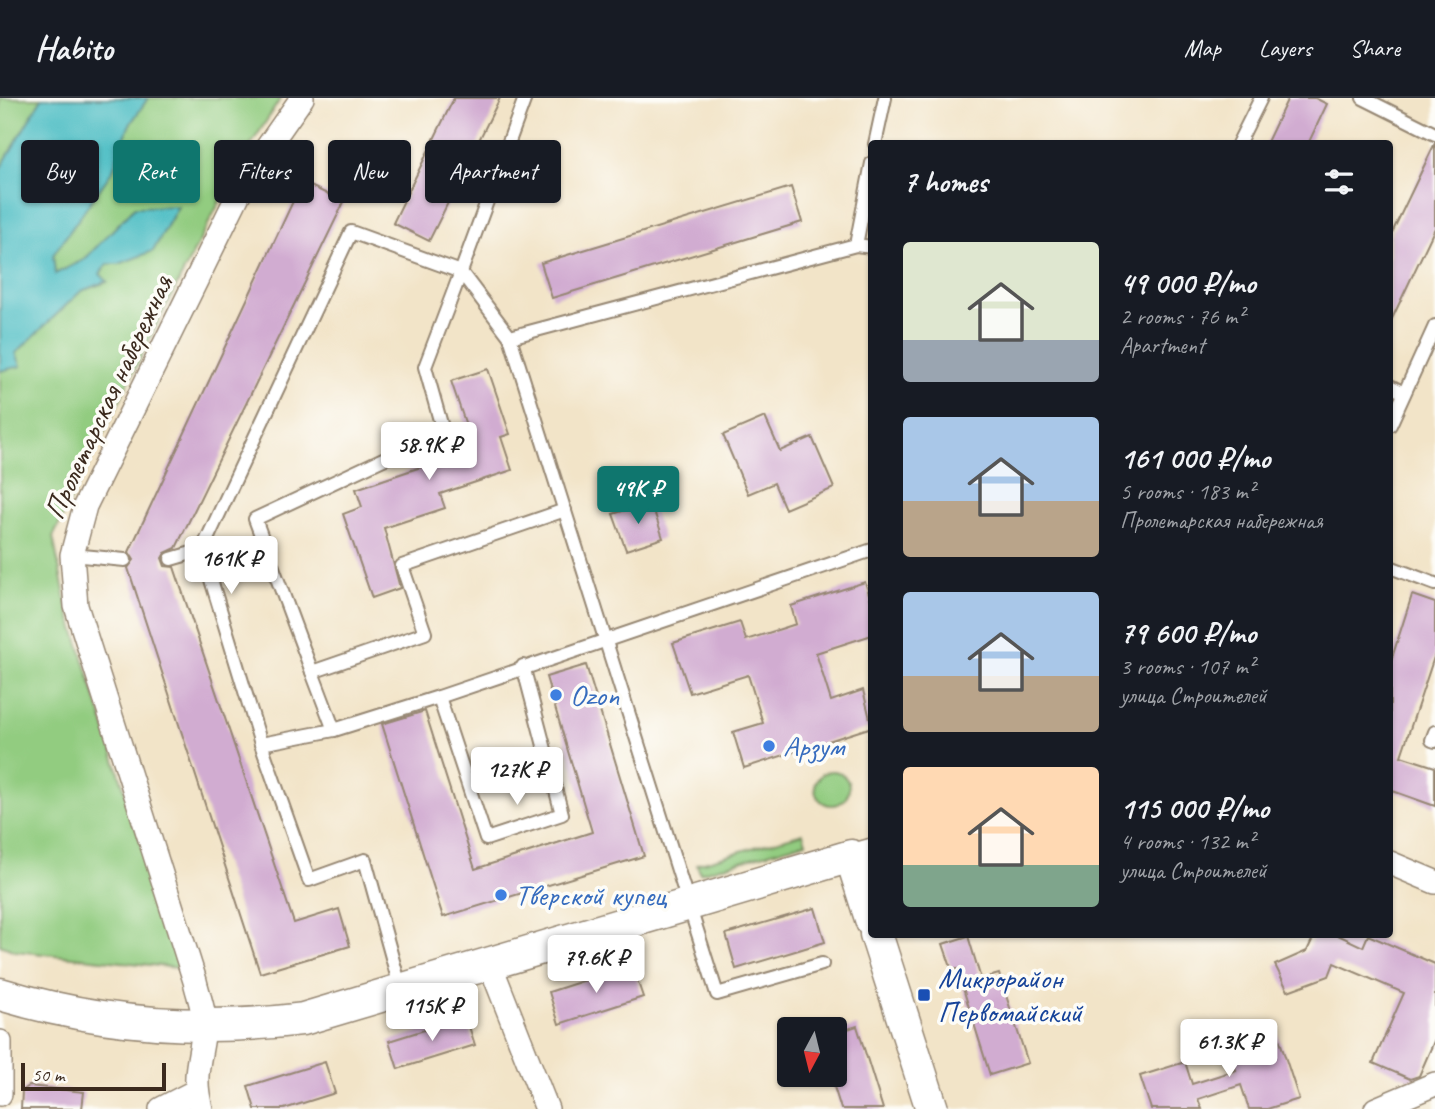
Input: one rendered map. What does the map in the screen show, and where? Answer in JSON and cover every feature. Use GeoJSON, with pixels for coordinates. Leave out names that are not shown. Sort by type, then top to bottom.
{"type":"FeatureCollection","features":[{"type":"Feature","properties":{"kind":"main road"},"geometry":{"type":"LineString","coordinates":[[0,994],[100,1018],[205,1026],[303,1019],[861,853],[868,897]]}},
{"type":"Feature","properties":{"kind":"main road"},"geometry":{"type":"LineString","coordinates":[[877,938],[932,1109]]}},
{"type":"Feature","properties":{"kind":"street","name":"Пролетарская набережная"},"geometry":{"type":"LineString","coordinates":[[205,1026],[191,968],[76,606],[72,555],[85,506],[248,175],[302,98]]}},
{"type":"Feature","properties":{"kind":"street"},"geometry":{"type":"LineString","coordinates":[[1393,864],[1435,882]]}},
{"type":"Feature","properties":{"kind":"street"},"geometry":{"type":"LineString","coordinates":[[490,964],[547,1109]]}},
{"type":"Feature","properties":{"kind":"street"},"geometry":{"type":"LineString","coordinates":[[161,1109],[199,1100],[196,1061],[205,1026]]}},
{"type":"Feature","properties":{"kind":"street"},"geometry":{"type":"LineString","coordinates":[[0,1042],[0,1094]]}},
{"type":"Feature","properties":{"kind":"street"},"geometry":{"type":"LineString","coordinates":[[1376,1109],[1435,1084]]}},
{"type":"Feature","properties":{"kind":"lane"},"geometry":{"type":"LineString","coordinates":[[334,730],[255,519],[443,431],[425,367],[525,98]]}},
{"type":"Feature","properties":{"kind":"lane"},"geometry":{"type":"LineString","coordinates":[[877,140],[884,98]]}},
{"type":"Feature","properties":{"kind":"lane"},"geometry":{"type":"LineString","coordinates":[[1240,140],[1261,98]]}},
{"type":"Feature","properties":{"kind":"lane"},"geometry":{"type":"LineString","coordinates":[[1363,98],[1390,104],[1435,134]]}},
{"type":"Feature","properties":{"kind":"lane"},"geometry":{"type":"LineString","coordinates":[[856,245],[868,184]]}},
{"type":"Feature","properties":{"kind":"lane"},"geometry":{"type":"LineString","coordinates":[[401,992],[365,860],[309,880],[261,744],[202,550],[351,232],[461,272],[510,337],[717,994],[822,964]]}},
{"type":"Feature","properties":{"kind":"lane"},"geometry":{"type":"LineString","coordinates":[[510,337],[856,245],[868,246]]}},
{"type":"Feature","properties":{"kind":"lane"},"geometry":{"type":"LineString","coordinates":[[1393,418],[1435,326]]}},
{"type":"Feature","properties":{"kind":"lane"},"geometry":{"type":"LineString","coordinates":[[1393,388],[1404,393]]}},
{"type":"Feature","properties":{"kind":"lane"},"geometry":{"type":"LineString","coordinates":[[312,672],[425,633],[402,566],[565,510]]}},
{"type":"Feature","properties":{"kind":"lane"},"geometry":{"type":"LineString","coordinates":[[171,559],[202,550]]}},
{"type":"Feature","properties":{"kind":"lane"},"geometry":{"type":"LineString","coordinates":[[261,744],[334,730],[439,697],[523,666],[868,551]]}},
{"type":"Feature","properties":{"kind":"lane"},"geometry":{"type":"LineString","coordinates":[[72,555],[125,560]]}},
{"type":"Feature","properties":{"kind":"lane"},"geometry":{"type":"LineString","coordinates":[[1393,567],[1435,584]]}},
{"type":"Feature","properties":{"kind":"lane"},"geometry":{"type":"LineString","coordinates":[[439,697],[486,839],[562,814],[523,666]]}},
{"type":"Feature","properties":{"kind":"lane"},"geometry":{"type":"LineString","coordinates":[[1435,732],[1432,740],[1435,741]]}},
{"type":"Feature","properties":{"kind":"green space"},"geometry":{"type":"Polygon","coordinates":[[[0,98],[42,98],[0,169],[0,98]]]}},
{"type":"Feature","properties":{"kind":"green space"},"geometry":{"type":"Polygon","coordinates":[[[148,98],[281,98],[254,140],[214,140],[214,203],[219,203],[53,537],[67,606],[180,968],[15,951],[0,945],[0,371],[20,366],[16,353],[81,291],[107,282],[100,274],[107,264],[119,264],[153,251],[178,207],[135,207],[84,260],[55,274],[53,255],[90,203],[99,203],[99,190],[113,170],[113,203],[200,203],[200,140],[124,140],[129,126],[148,98]]]}},
{"type":"Feature","properties":{"kind":"green space"},"geometry":{"type":"Polygon","coordinates":[[[832,771],[844,776],[849,788],[844,800],[832,805],[820,800],[815,788],[820,776],[832,771]]]}},
{"type":"Feature","properties":{"kind":"green space"},"geometry":{"type":"Polygon","coordinates":[[[803,833],[806,842],[700,873],[697,864],[803,833]]]}},
{"type":"Feature","properties":{"kind":"water"},"geometry":{"type":"Polygon","coordinates":[[[42,98],[148,98],[129,126],[124,140],[113,140],[113,170],[99,190],[99,140],[21,140],[21,203],[90,203],[53,255],[55,274],[84,260],[135,207],[178,206],[153,251],[119,264],[107,264],[100,274],[107,281],[81,291],[16,353],[21,366],[0,371],[0,169],[42,98]]]}},
{"type":"Feature","properties":{"kind":"building"},"geometry":{"type":"Polygon","coordinates":[[[454,98],[500,98],[479,140],[434,140],[454,98]]]}},
{"type":"Feature","properties":{"kind":"building"},"geometry":{"type":"Polygon","coordinates":[[[1288,98],[1315,98],[1327,104],[1310,140],[1268,140],[1288,98]]]}},
{"type":"Feature","properties":{"kind":"building"},"geometry":{"type":"Polygon","coordinates":[[[1435,143],[1435,228],[1393,317],[1393,231],[1435,143]]]}},
{"type":"Feature","properties":{"kind":"building"},"geometry":{"type":"Polygon","coordinates":[[[425,157],[425,203],[448,203],[429,241],[393,223],[403,203],[411,203],[411,186],[425,157]]]}},
{"type":"Feature","properties":{"kind":"building"},"geometry":{"type":"Polygon","coordinates":[[[791,187],[802,222],[552,298],[541,263],[791,187]]]}},
{"type":"Feature","properties":{"kind":"building"},"geometry":{"type":"Polygon","coordinates":[[[314,188],[328,194],[328,203],[344,203],[176,548],[165,553],[162,558],[165,566],[174,567],[294,923],[339,909],[350,946],[260,973],[128,568],[134,560],[129,552],[292,203],[314,203],[314,188]]]}},
{"type":"Feature","properties":{"kind":"building"},"geometry":{"type":"Polygon","coordinates":[[[488,369],[510,434],[501,437],[512,470],[440,494],[445,508],[384,528],[400,588],[372,598],[343,514],[362,507],[356,489],[474,449],[451,381],[488,369]]]}},
{"type":"Feature","properties":{"kind":"building"},"geometry":{"type":"Polygon","coordinates":[[[765,417],[780,451],[812,437],[834,488],[785,509],[774,483],[748,494],[723,435],[765,417]]]}},
{"type":"Feature","properties":{"kind":"building"},"geometry":{"type":"Polygon","coordinates":[[[651,502],[663,538],[626,550],[613,514],[651,502]]]}},
{"type":"Feature","properties":{"kind":"building"},"geometry":{"type":"Polygon","coordinates":[[[865,582],[868,591],[868,636],[816,653],[831,701],[863,690],[868,711],[868,728],[744,768],[733,732],[763,723],[748,675],[690,693],[673,643],[740,622],[746,640],[796,624],[791,606],[865,582]]]}},
{"type":"Feature","properties":{"kind":"building"},"geometry":{"type":"Polygon","coordinates":[[[1412,595],[1435,603],[1435,654],[1401,756],[1435,767],[1435,806],[1393,791],[1393,655],[1412,595]]]}},
{"type":"Feature","properties":{"kind":"building"},"geometry":{"type":"Polygon","coordinates":[[[586,665],[644,856],[443,917],[382,724],[425,711],[475,869],[592,832],[546,677],[586,665]]]}},
{"type":"Feature","properties":{"kind":"building"},"geometry":{"type":"Polygon","coordinates":[[[815,908],[825,942],[736,969],[726,934],[815,908]]]}},
{"type":"Feature","properties":{"kind":"building"},"geometry":{"type":"Polygon","coordinates":[[[969,938],[981,979],[999,974],[1028,1063],[990,1075],[957,969],[952,970],[943,944],[969,938]]]}},
{"type":"Feature","properties":{"kind":"building"},"geometry":{"type":"Polygon","coordinates":[[[1313,938],[1344,938],[1363,947],[1367,938],[1375,938],[1435,964],[1435,1039],[1419,1076],[1410,1079],[1373,1063],[1404,993],[1334,963],[1329,976],[1288,991],[1275,965],[1307,951],[1313,938]]]}},
{"type":"Feature","properties":{"kind":"building"},"geometry":{"type":"Polygon","coordinates":[[[632,965],[643,997],[559,1024],[549,992],[632,965]]]}},
{"type":"Feature","properties":{"kind":"building"},"geometry":{"type":"Polygon","coordinates":[[[466,1017],[475,1045],[398,1069],[389,1041],[466,1017]]]}},
{"type":"Feature","properties":{"kind":"building"},"geometry":{"type":"Polygon","coordinates":[[[857,1026],[883,1109],[841,1109],[834,1087],[847,1087],[847,1029],[857,1026]]]}},
{"type":"Feature","properties":{"kind":"building"},"geometry":{"type":"Polygon","coordinates":[[[1277,1032],[1299,1099],[1267,1109],[1249,1109],[1241,1085],[1198,1099],[1202,1109],[1151,1109],[1140,1076],[1185,1062],[1192,1084],[1236,1070],[1228,1047],[1277,1032]]]}},
{"type":"Feature","properties":{"kind":"building"},"geometry":{"type":"Polygon","coordinates":[[[325,1062],[335,1093],[284,1109],[255,1109],[248,1086],[325,1062]]]}},
{"type":"Feature","properties":{"kind":"building"},"geometry":{"type":"Polygon","coordinates":[[[29,1086],[84,1092],[82,1109],[21,1109],[22,1091],[29,1086]]]}},
{"type":"Feature","properties":{"kind":"place","name":"Ozon"},"geometry":{"type":"Point","coordinates":[556,695]}},
{"type":"Feature","properties":{"kind":"place","name":"Арзум"},"geometry":{"type":"Point","coordinates":[769,746]}},
{"type":"Feature","properties":{"kind":"place","name":"Тверской купец"},"geometry":{"type":"Point","coordinates":[501,895]}},
{"type":"Feature","properties":{"kind":"place","name":"Микрорайон Первомайский"},"geometry":{"type":"Point","coordinates":[924,995]}}]}
